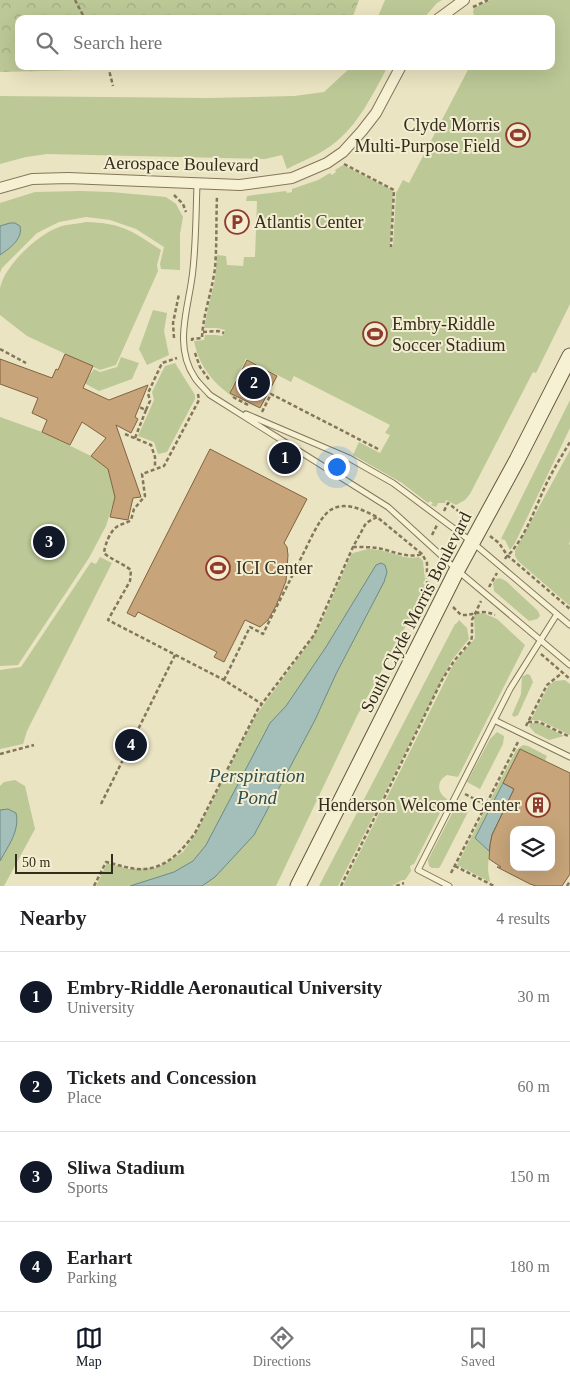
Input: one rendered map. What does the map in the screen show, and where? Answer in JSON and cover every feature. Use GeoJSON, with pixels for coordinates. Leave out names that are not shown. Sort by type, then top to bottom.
{"type":"FeatureCollection","features":[{"type":"Feature","properties":{"kind":"main road","name":"South Clyde Morris Boulevard"},"geometry":{"type":"LineString","coordinates":[[298,886],[457,570],[517,460],[570,356]]}},
{"type":"Feature","properties":{"kind":"street"},"geometry":{"type":"LineString","coordinates":[[443,15],[464,0]]}},
{"type":"Feature","properties":{"kind":"street","name":"Aerospace Boulevard"},"geometry":{"type":"LineString","coordinates":[[0,188],[32,179],[68,178],[240,185],[292,178],[327,162],[343,152],[376,113],[399,70]]}},
{"type":"Feature","properties":{"kind":"lane"},"geometry":{"type":"LineString","coordinates":[[197,183],[194,259],[183,320],[183,341],[187,362],[194,377],[210,395],[388,507],[457,570],[570,665]]}},
{"type":"Feature","properties":{"kind":"lane"},"geometry":{"type":"LineString","coordinates":[[232,409],[356,462],[393,483],[472,542],[570,625]]}},
{"type":"Feature","properties":{"kind":"lane"},"geometry":{"type":"LineString","coordinates":[[450,886],[418,870],[510,689],[557,614]]}},
{"type":"Feature","properties":{"kind":"lane"},"geometry":{"type":"LineString","coordinates":[[494,720],[570,757]]}},
{"type":"Feature","properties":{"kind":"path"},"geometry":{"type":"LineString","coordinates":[[75,0],[83,15]]}},
{"type":"Feature","properties":{"kind":"path"},"geometry":{"type":"LineString","coordinates":[[109,70],[113,86]]}},
{"type":"Feature","properties":{"kind":"path"},"geometry":{"type":"LineString","coordinates":[[343,164],[394,190],[391,247]]}},
{"type":"Feature","properties":{"kind":"path"},"geometry":{"type":"LineString","coordinates":[[169,192],[183,204],[186,212]]}},
{"type":"Feature","properties":{"kind":"path"},"geometry":{"type":"LineString","coordinates":[[212,383],[200,367],[192,339],[202,338],[203,322],[215,267],[217,197]]}},
{"type":"Feature","properties":{"kind":"path"},"geometry":{"type":"LineString","coordinates":[[174,343],[173,323],[180,290]]}},
{"type":"Feature","properties":{"kind":"path"},"geometry":{"type":"LineString","coordinates":[[202,332],[218,331],[224,333]]}},
{"type":"Feature","properties":{"kind":"path"},"geometry":{"type":"LineString","coordinates":[[0,349],[26,363]]}},
{"type":"Feature","properties":{"kind":"path"},"geometry":{"type":"LineString","coordinates":[[135,438],[150,401],[148,393],[162,363],[177,359],[176,353]]}},
{"type":"Feature","properties":{"kind":"path"},"geometry":{"type":"LineString","coordinates":[[194,389],[199,395],[199,400],[164,466],[142,474],[145,496],[134,509],[132,520],[113,529],[104,548],[104,553],[107,556],[131,570],[130,581],[108,620],[224,680],[262,704]]}},
{"type":"Feature","properties":{"kind":"path"},"geometry":{"type":"LineString","coordinates":[[262,412],[271,394],[380,450]]}},
{"type":"Feature","properties":{"kind":"path"},"geometry":{"type":"LineString","coordinates":[[231,396],[254,408]]}},
{"type":"Feature","properties":{"kind":"path"},"geometry":{"type":"LineString","coordinates":[[139,406],[146,410]]}},
{"type":"Feature","properties":{"kind":"path"},"geometry":{"type":"LineString","coordinates":[[126,434],[151,445],[155,457],[155,468]]}},
{"type":"Feature","properties":{"kind":"path"},"geometry":{"type":"LineString","coordinates":[[341,886],[442,680],[454,661],[471,641],[474,612],[507,555],[512,553],[536,509],[544,488],[570,442]]}},
{"type":"Feature","properties":{"kind":"path"},"geometry":{"type":"LineString","coordinates":[[224,680],[251,625],[263,634],[316,528],[329,511],[336,508],[351,506],[362,509],[377,518],[422,554],[427,563],[427,582],[461,615],[488,611],[497,616]]}},
{"type":"Feature","properties":{"kind":"path"},"geometry":{"type":"LineString","coordinates":[[94,886],[106,862],[127,868],[147,868],[168,862],[182,851],[195,833],[258,709],[314,635],[357,539],[366,524],[377,518]]}},
{"type":"Feature","properties":{"kind":"path"},"geometry":{"type":"LineString","coordinates":[[534,648],[570,679]]}},
{"type":"Feature","properties":{"kind":"path"},"geometry":{"type":"LineString","coordinates":[[101,804],[175,655]]}},
{"type":"Feature","properties":{"kind":"path"},"geometry":{"type":"LineString","coordinates":[[451,873],[547,685],[562,673]]}},
{"type":"Feature","properties":{"kind":"path"},"geometry":{"type":"LineString","coordinates":[[528,722],[539,722],[570,737]]}},
{"type":"Feature","properties":{"kind":"path"},"geometry":{"type":"LineString","coordinates":[[0,754],[34,745]]}},
{"type":"Feature","properties":{"kind":"path"},"geometry":{"type":"LineString","coordinates":[[455,866],[494,886]]}},
{"type":"Feature","properties":{"kind":"path"},"geometry":{"type":"LineString","coordinates":[[567,886],[570,881]]}},
{"type":"Feature","properties":{"kind":"path"},"geometry":{"type":"LineString","coordinates":[[396,886],[404,883]]}},
{"type":"Feature","properties":{"kind":"green space"},"geometry":{"type":"Polygon","coordinates":[[[0,0],[359,0],[353,15],[15,15],[15,70],[86,70],[0,72],[0,0]]]}},
{"type":"Feature","properties":{"kind":"green space"},"geometry":{"type":"Polygon","coordinates":[[[385,0],[442,0],[426,15],[379,15],[385,0]]]}},
{"type":"Feature","properties":{"kind":"green space"},"geometry":{"type":"Polygon","coordinates":[[[490,0],[570,0],[570,304],[536,373],[533,372],[470,494],[465,500],[456,505],[446,500],[445,503],[438,503],[436,507],[431,505],[433,503],[430,501],[428,503],[402,483],[353,455],[359,442],[380,453],[390,435],[385,433],[390,425],[294,376],[291,382],[246,359],[231,389],[233,397],[213,379],[203,366],[194,341],[204,340],[205,335],[222,336],[225,330],[204,328],[215,280],[217,255],[226,256],[227,265],[243,266],[244,257],[255,257],[257,201],[246,201],[247,196],[286,191],[287,193],[292,192],[292,189],[318,180],[330,173],[332,175],[336,172],[335,170],[343,165],[392,190],[390,246],[393,247],[396,193],[403,180],[409,183],[468,70],[555,70],[555,15],[474,15],[474,8],[490,0]]]}},
{"type":"Feature","properties":{"kind":"green space"},"geometry":{"type":"Polygon","coordinates":[[[348,70],[386,70],[364,109],[350,129],[322,152],[287,169],[282,155],[265,159],[47,154],[0,164],[0,96],[208,98],[294,96],[324,92],[348,70]]]}},
{"type":"Feature","properties":{"kind":"green space"},"geometry":{"type":"Polygon","coordinates":[[[80,191],[166,197],[176,204],[183,217],[180,234],[180,270],[161,269],[160,264],[164,247],[136,229],[110,220],[86,217],[59,222],[37,233],[2,268],[0,273],[0,203],[35,192],[80,191]]]}},
{"type":"Feature","properties":{"kind":"green space"},"geometry":{"type":"Polygon","coordinates":[[[86,222],[118,226],[161,250],[157,265],[158,271],[116,365],[100,370],[27,336],[0,315],[0,288],[3,279],[23,252],[50,231],[62,226],[86,222]]]}},
{"type":"Feature","properties":{"kind":"green space"},"geometry":{"type":"Polygon","coordinates":[[[153,310],[167,313],[164,331],[169,355],[147,365],[139,349],[153,310]]]}},
{"type":"Feature","properties":{"kind":"green space"},"geometry":{"type":"Polygon","coordinates":[[[121,357],[139,363],[132,379],[99,391],[84,383],[94,369],[100,372],[117,367],[121,357]]]}},
{"type":"Feature","properties":{"kind":"green space"},"geometry":{"type":"Polygon","coordinates":[[[175,363],[195,395],[195,399],[167,452],[158,454],[154,442],[138,436],[154,400],[152,392],[165,366],[175,363]]]}},
{"type":"Feature","properties":{"kind":"green space"},"geometry":{"type":"Polygon","coordinates":[[[570,400],[570,428],[510,550],[505,540],[501,539],[570,400]]]}},
{"type":"Feature","properties":{"kind":"green space"},"geometry":{"type":"Polygon","coordinates":[[[0,417],[42,432],[91,456],[108,469],[115,497],[106,526],[89,558],[18,665],[0,666],[0,417]]]}},
{"type":"Feature","properties":{"kind":"green space"},"geometry":{"type":"Polygon","coordinates":[[[570,450],[570,606],[518,561],[515,551],[570,450]]]}},
{"type":"Feature","properties":{"kind":"green space"},"geometry":{"type":"Polygon","coordinates":[[[368,549],[382,550],[413,558],[419,557],[423,561],[425,580],[423,583],[427,587],[357,716],[276,886],[96,886],[107,863],[129,869],[155,868],[183,852],[196,833],[256,715],[310,642],[321,623],[351,555],[368,549]]]}},
{"type":"Feature","properties":{"kind":"green space"},"geometry":{"type":"Polygon","coordinates":[[[100,557],[112,563],[27,731],[23,744],[0,749],[0,670],[21,667],[91,562],[96,564],[100,557]]]}},
{"type":"Feature","properties":{"kind":"green space"},"geometry":{"type":"Polygon","coordinates":[[[500,578],[506,581],[538,611],[540,616],[537,619],[529,621],[494,591],[493,583],[496,579],[500,578]]]}},
{"type":"Feature","properties":{"kind":"green space"},"geometry":{"type":"Polygon","coordinates":[[[483,613],[497,619],[525,645],[458,777],[447,775],[441,780],[439,787],[441,794],[447,799],[414,864],[410,866],[411,871],[405,880],[392,886],[343,886],[453,665],[475,638],[474,615],[483,613]]]}},
{"type":"Feature","properties":{"kind":"green space"},"geometry":{"type":"Polygon","coordinates":[[[459,620],[467,628],[469,639],[452,660],[338,886],[319,886],[455,624],[459,620]]]}},
{"type":"Feature","properties":{"kind":"green space"},"geometry":{"type":"Polygon","coordinates":[[[527,674],[530,675],[533,682],[518,715],[514,717],[512,715],[521,694],[522,677],[527,674]]]}},
{"type":"Feature","properties":{"kind":"green space"},"geometry":{"type":"Polygon","coordinates":[[[565,680],[570,684],[570,735],[539,720],[531,720],[549,685],[555,681],[565,680]]]}},
{"type":"Feature","properties":{"kind":"green space"},"geometry":{"type":"Polygon","coordinates":[[[531,723],[539,723],[564,736],[549,740],[535,733],[529,726],[531,723]]]}},
{"type":"Feature","properties":{"kind":"green space"},"geometry":{"type":"Polygon","coordinates":[[[497,732],[504,736],[503,744],[480,789],[467,782],[490,739],[497,732]]]}},
{"type":"Feature","properties":{"kind":"green space"},"geometry":{"type":"Polygon","coordinates":[[[523,745],[547,756],[545,761],[520,749],[475,838],[489,851],[488,870],[490,882],[457,865],[516,750],[523,745]]]}},
{"type":"Feature","properties":{"kind":"green space"},"geometry":{"type":"Polygon","coordinates":[[[15,780],[25,786],[35,829],[4,886],[0,886],[0,786],[4,782],[15,780]]]}},
{"type":"Feature","properties":{"kind":"green space"},"geometry":{"type":"Polygon","coordinates":[[[457,804],[469,810],[441,865],[439,868],[432,868],[429,866],[428,860],[457,804]]]}},
{"type":"Feature","properties":{"kind":"water"},"geometry":{"type":"Polygon","coordinates":[[[10,223],[20,226],[20,235],[15,243],[0,255],[0,226],[10,223]]]}},
{"type":"Feature","properties":{"kind":"water","name":"Perspiration Pond"},"geometry":{"type":"Polygon","coordinates":[[[381,563],[385,565],[387,572],[384,582],[336,674],[315,720],[254,835],[215,877],[202,886],[130,886],[174,872],[193,861],[206,845],[270,723],[286,706],[326,647],[376,565],[381,563]]]}},
{"type":"Feature","properties":{"kind":"water"},"geometry":{"type":"Polygon","coordinates":[[[503,783],[514,789],[492,835],[489,851],[475,838],[503,783]]]}},
{"type":"Feature","properties":{"kind":"water"},"geometry":{"type":"Polygon","coordinates":[[[8,809],[16,813],[17,820],[15,832],[0,861],[0,810],[8,809]]]}},
{"type":"Feature","properties":{"kind":"building"},"geometry":{"type":"Polygon","coordinates":[[[65,354],[93,366],[83,388],[109,400],[148,385],[135,417],[138,419],[131,433],[116,425],[141,497],[133,498],[128,520],[110,517],[115,497],[108,469],[91,456],[106,438],[82,422],[70,445],[42,432],[47,420],[32,413],[38,398],[0,384],[0,359],[52,378],[65,354]]]}},
{"type":"Feature","properties":{"kind":"building"},"geometry":{"type":"Polygon","coordinates":[[[247,360],[277,376],[260,408],[230,393],[247,360]]]}},
{"type":"Feature","properties":{"kind":"building","name":"ICI Center"},"geometry":{"type":"Polygon","coordinates":[[[210,449],[307,499],[284,543],[287,547],[288,555],[286,581],[276,606],[268,620],[260,627],[245,620],[224,662],[214,657],[217,652],[138,612],[135,617],[127,613],[210,449]]]}},
{"type":"Feature","properties":{"kind":"building","name":"Henderson Welcome Center"},"geometry":{"type":"Polygon","coordinates":[[[520,749],[570,773],[570,874],[562,886],[536,886],[530,884],[497,867],[501,867],[489,859],[492,835],[514,789],[503,783],[520,749]]]}},
{"type":"Feature","properties":{"kind":"place","name":"Clyde Morris Multi-Purpose Field"},"geometry":{"type":"Point","coordinates":[518,135]}},
{"type":"Feature","properties":{"kind":"place","name":"Atlantis Center"},"geometry":{"type":"Point","coordinates":[237,222]}},
{"type":"Feature","properties":{"kind":"place","name":"Embry-Riddle Soccer Stadium"},"geometry":{"type":"Point","coordinates":[375,334]}},
{"type":"Feature","properties":{"kind":"place","name":"Tickets and Concession"},"geometry":{"type":"Point","coordinates":[254,383]}},
{"type":"Feature","properties":{"kind":"place","name":"Embry-Riddle Aeronautical University"},"geometry":{"type":"Point","coordinates":[285,458]}},
{"type":"Feature","properties":{"kind":"place","name":"Sliwa Stadium"},"geometry":{"type":"Point","coordinates":[49,542]}},
{"type":"Feature","properties":{"kind":"place","name":"ICI Center"},"geometry":{"type":"Point","coordinates":[218,568]}},
{"type":"Feature","properties":{"kind":"place","name":"Earhart"},"geometry":{"type":"Point","coordinates":[131,745]}},
{"type":"Feature","properties":{"kind":"place","name":"Henderson Welcome Center"},"geometry":{"type":"Point","coordinates":[538,805]}}]}
